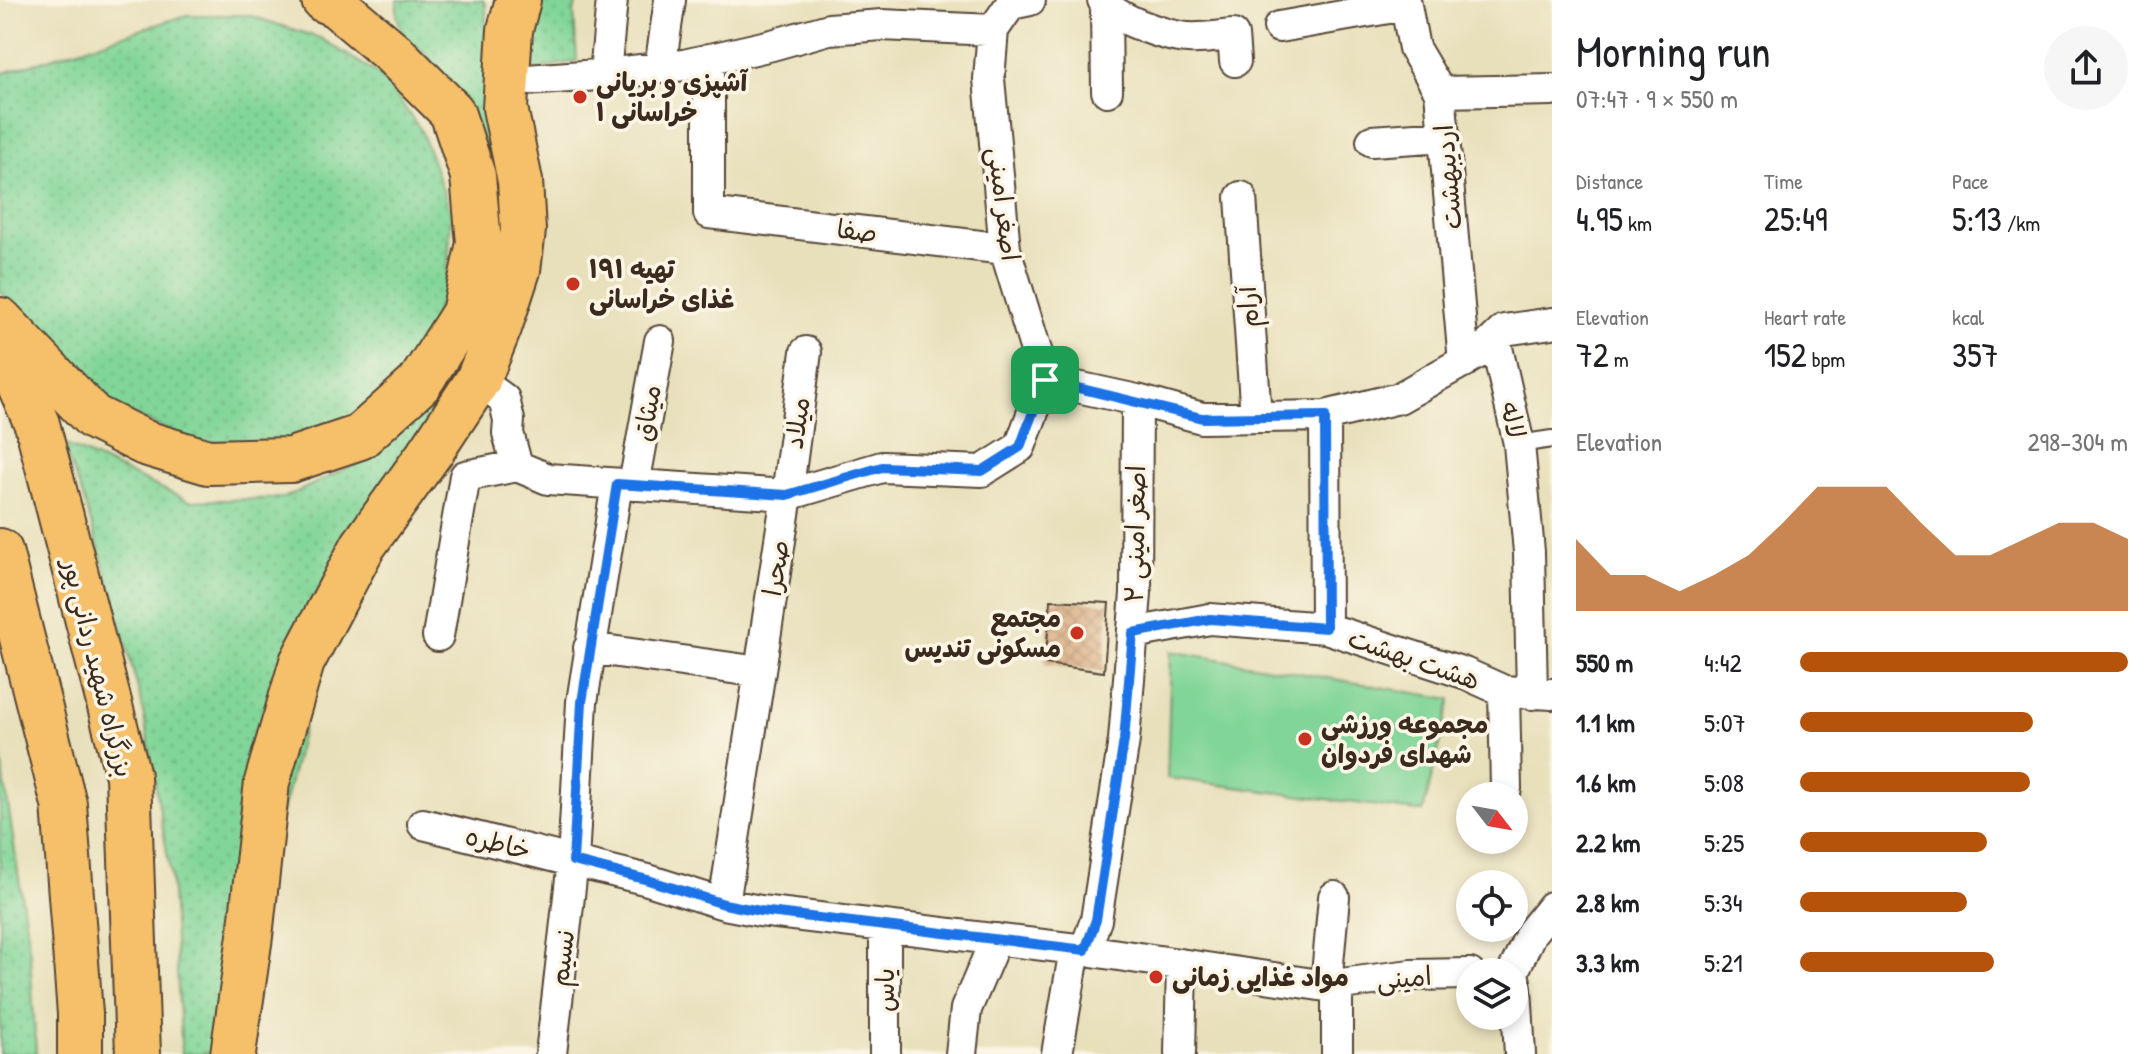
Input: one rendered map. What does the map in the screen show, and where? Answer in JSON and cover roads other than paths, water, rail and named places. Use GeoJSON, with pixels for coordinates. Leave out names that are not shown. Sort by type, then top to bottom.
{"type":"FeatureCollection","features":[{"type":"Feature","properties":{"kind":"highway"},"geometry":{"type":"LineString","coordinates":[[0,320],[93,417],[145,443],[208,462],[291,460],[360,437],[419,384],[464,313],[479,243],[473,176],[452,112],[394,54],[336,5],[324,0]]}},
{"type":"Feature","properties":{"kind":"highway"},"geometry":{"type":"LineString","coordinates":[[383,0],[381,8],[394,54]]}},
{"type":"Feature","properties":{"kind":"highway"},"geometry":{"type":"LineString","coordinates":[[233,1054],[267,782],[302,662],[363,546],[478,380],[518,270],[523,230],[520,181],[505,108],[510,10]]}},
{"type":"Feature","properties":{"kind":"highway","name":"بزرگراه شهید ردانی پور"},"geometry":{"type":"LineString","coordinates":[[0,341],[37,424],[128,776],[138,1054]]}},
{"type":"Feature","properties":{"kind":"highway"},"geometry":{"type":"LineString","coordinates":[[0,551],[64,804],[80,1014],[80,1054]]}},
{"type":"Feature","properties":{"kind":"street"},"geometry":{"type":"LineString","coordinates":[[605,74],[612,0]]}},
{"type":"Feature","properties":{"kind":"street"},"geometry":{"type":"LineString","coordinates":[[660,68],[670,0]]}},
{"type":"Feature","properties":{"kind":"street"},"geometry":{"type":"LineString","coordinates":[[526,80],[660,68],[829,29],[882,25],[993,30],[1011,4],[1030,0]]}},
{"type":"Feature","properties":{"kind":"street"},"geometry":{"type":"LineString","coordinates":[[1279,27],[1406,3]]}},
{"type":"Feature","properties":{"kind":"street","name":"اردیبهشت"},"geometry":{"type":"LineString","coordinates":[[1406,3],[1414,48],[1440,92],[1464,362]]}},
{"type":"Feature","properties":{"kind":"street"},"geometry":{"type":"LineString","coordinates":[[1104,4],[1132,23],[1234,48]]}},
{"type":"Feature","properties":{"kind":"street"},"geometry":{"type":"LineString","coordinates":[[1104,4],[1107,91]]}},
{"type":"Feature","properties":{"kind":"street","name":"اصغر امینی"},"geometry":{"type":"LineString","coordinates":[[993,30],[989,79],[1005,249],[1045,380]]}},
{"type":"Feature","properties":{"kind":"street","name":"صفا"},"geometry":{"type":"LineString","coordinates":[[709,59],[709,213],[1005,249]]}},
{"type":"Feature","properties":{"kind":"street"},"geometry":{"type":"LineString","coordinates":[[1440,92],[1552,90]]}},
{"type":"Feature","properties":{"kind":"street"},"geometry":{"type":"LineString","coordinates":[[1372,141],[1445,136]]}},
{"type":"Feature","properties":{"kind":"street","name":"آرام"},"geometry":{"type":"LineString","coordinates":[[1241,197],[1256,417]]}},
{"type":"Feature","properties":{"kind":"street"},"geometry":{"type":"LineString","coordinates":[[438,636],[465,476],[517,466],[548,479],[787,495],[882,467],[982,471],[1020,447],[1045,380],[1202,418],[1325,416],[1399,398],[1482,351],[1504,330],[1552,323]]}},
{"type":"Feature","properties":{"kind":"street","name":"لاله"},"geometry":{"type":"LineString","coordinates":[[1495,339],[1519,444],[1529,552],[1529,693],[1508,782]]}},
{"type":"Feature","properties":{"kind":"street","name":"میثاق"},"geometry":{"type":"LineString","coordinates":[[589,648],[660,341]]}},
{"type":"Feature","properties":{"kind":"street","name":"میلاد"},"geometry":{"type":"LineString","coordinates":[[787,495],[806,352]]}},
{"type":"Feature","properties":{"kind":"street"},"geometry":{"type":"LineString","coordinates":[[478,380],[504,399],[509,420],[508,433],[517,466]]}},
{"type":"Feature","properties":{"kind":"street","name":"۲ اصغر امینی"},"geometry":{"type":"LineString","coordinates":[[1057,1054],[1080,950],[1096,920],[1124,740],[1136,593],[1137,400]]}},
{"type":"Feature","properties":{"kind":"street"},"geometry":{"type":"LineString","coordinates":[[1325,416],[1326,628]]}},
{"type":"Feature","properties":{"kind":"street","name":"صحرا"},"geometry":{"type":"LineString","coordinates":[[724,904],[787,495]]}},
{"type":"Feature","properties":{"kind":"street","name":"هشت بهشت"},"geometry":{"type":"LineString","coordinates":[[1133,633],[1210,619],[1326,628],[1529,693]]}},
{"type":"Feature","properties":{"kind":"street"},"geometry":{"type":"LineString","coordinates":[[589,648],[760,672]]}},
{"type":"Feature","properties":{"kind":"street","name":"نسیم"},"geometry":{"type":"LineString","coordinates":[[551,1054],[573,861],[582,702],[589,648]]}},
{"type":"Feature","properties":{"kind":"street","name":"خاطره"},"geometry":{"type":"LineString","coordinates":[[423,824],[573,861]]}},
{"type":"Feature","properties":{"kind":"street","name":"امینی"},"geometry":{"type":"LineString","coordinates":[[573,861],[724,904],[1332,985],[1411,975],[1456,974]]}},
{"type":"Feature","properties":{"kind":"street"},"geometry":{"type":"LineString","coordinates":[[1334,897],[1332,985],[1337,1054]]}},
{"type":"Feature","properties":{"kind":"street"},"geometry":{"type":"LineString","coordinates":[[1521,958],[1531,933],[1552,907]]}},
{"type":"Feature","properties":{"kind":"street","name":"یاس"},"geometry":{"type":"LineString","coordinates":[[885,926],[885,1054]]}},
{"type":"Feature","properties":{"kind":"street"},"geometry":{"type":"LineString","coordinates":[[961,1054],[966,1009],[996,939]]}},
{"type":"Feature","properties":{"kind":"street"},"geometry":{"type":"LineString","coordinates":[[1180,1054],[1182,965]]}},
{"type":"Feature","properties":{"kind":"street"},"geometry":{"type":"LineString","coordinates":[[1519,1030],[1520,1054]]}},
{"type":"Feature","properties":{"kind":"lane"},"geometry":{"type":"LineString","coordinates":[[1519,444],[1552,439]]}},
{"type":"Feature","properties":{"kind":"place","name":"آشپزی و بریانی خراسانی ۱"},"geometry":{"type":"Point","coordinates":[580,97]}},
{"type":"Feature","properties":{"kind":"place","name":"۱۹۱ تهیه غذای خراسانی"},"geometry":{"type":"Point","coordinates":[573,284]}},
{"type":"Feature","properties":{"kind":"place","name":"مجتمع مسکونی تندیس"},"geometry":{"type":"Point","coordinates":[1077,633]}},
{"type":"Feature","properties":{"kind":"place","name":"مجموعه ورزشی شهدای فردوان"},"geometry":{"type":"Point","coordinates":[1305,739]}},
{"type":"Feature","properties":{"kind":"place","name":"مواد غذایی زمانی"},"geometry":{"type":"Point","coordinates":[1156,977]}}]}
